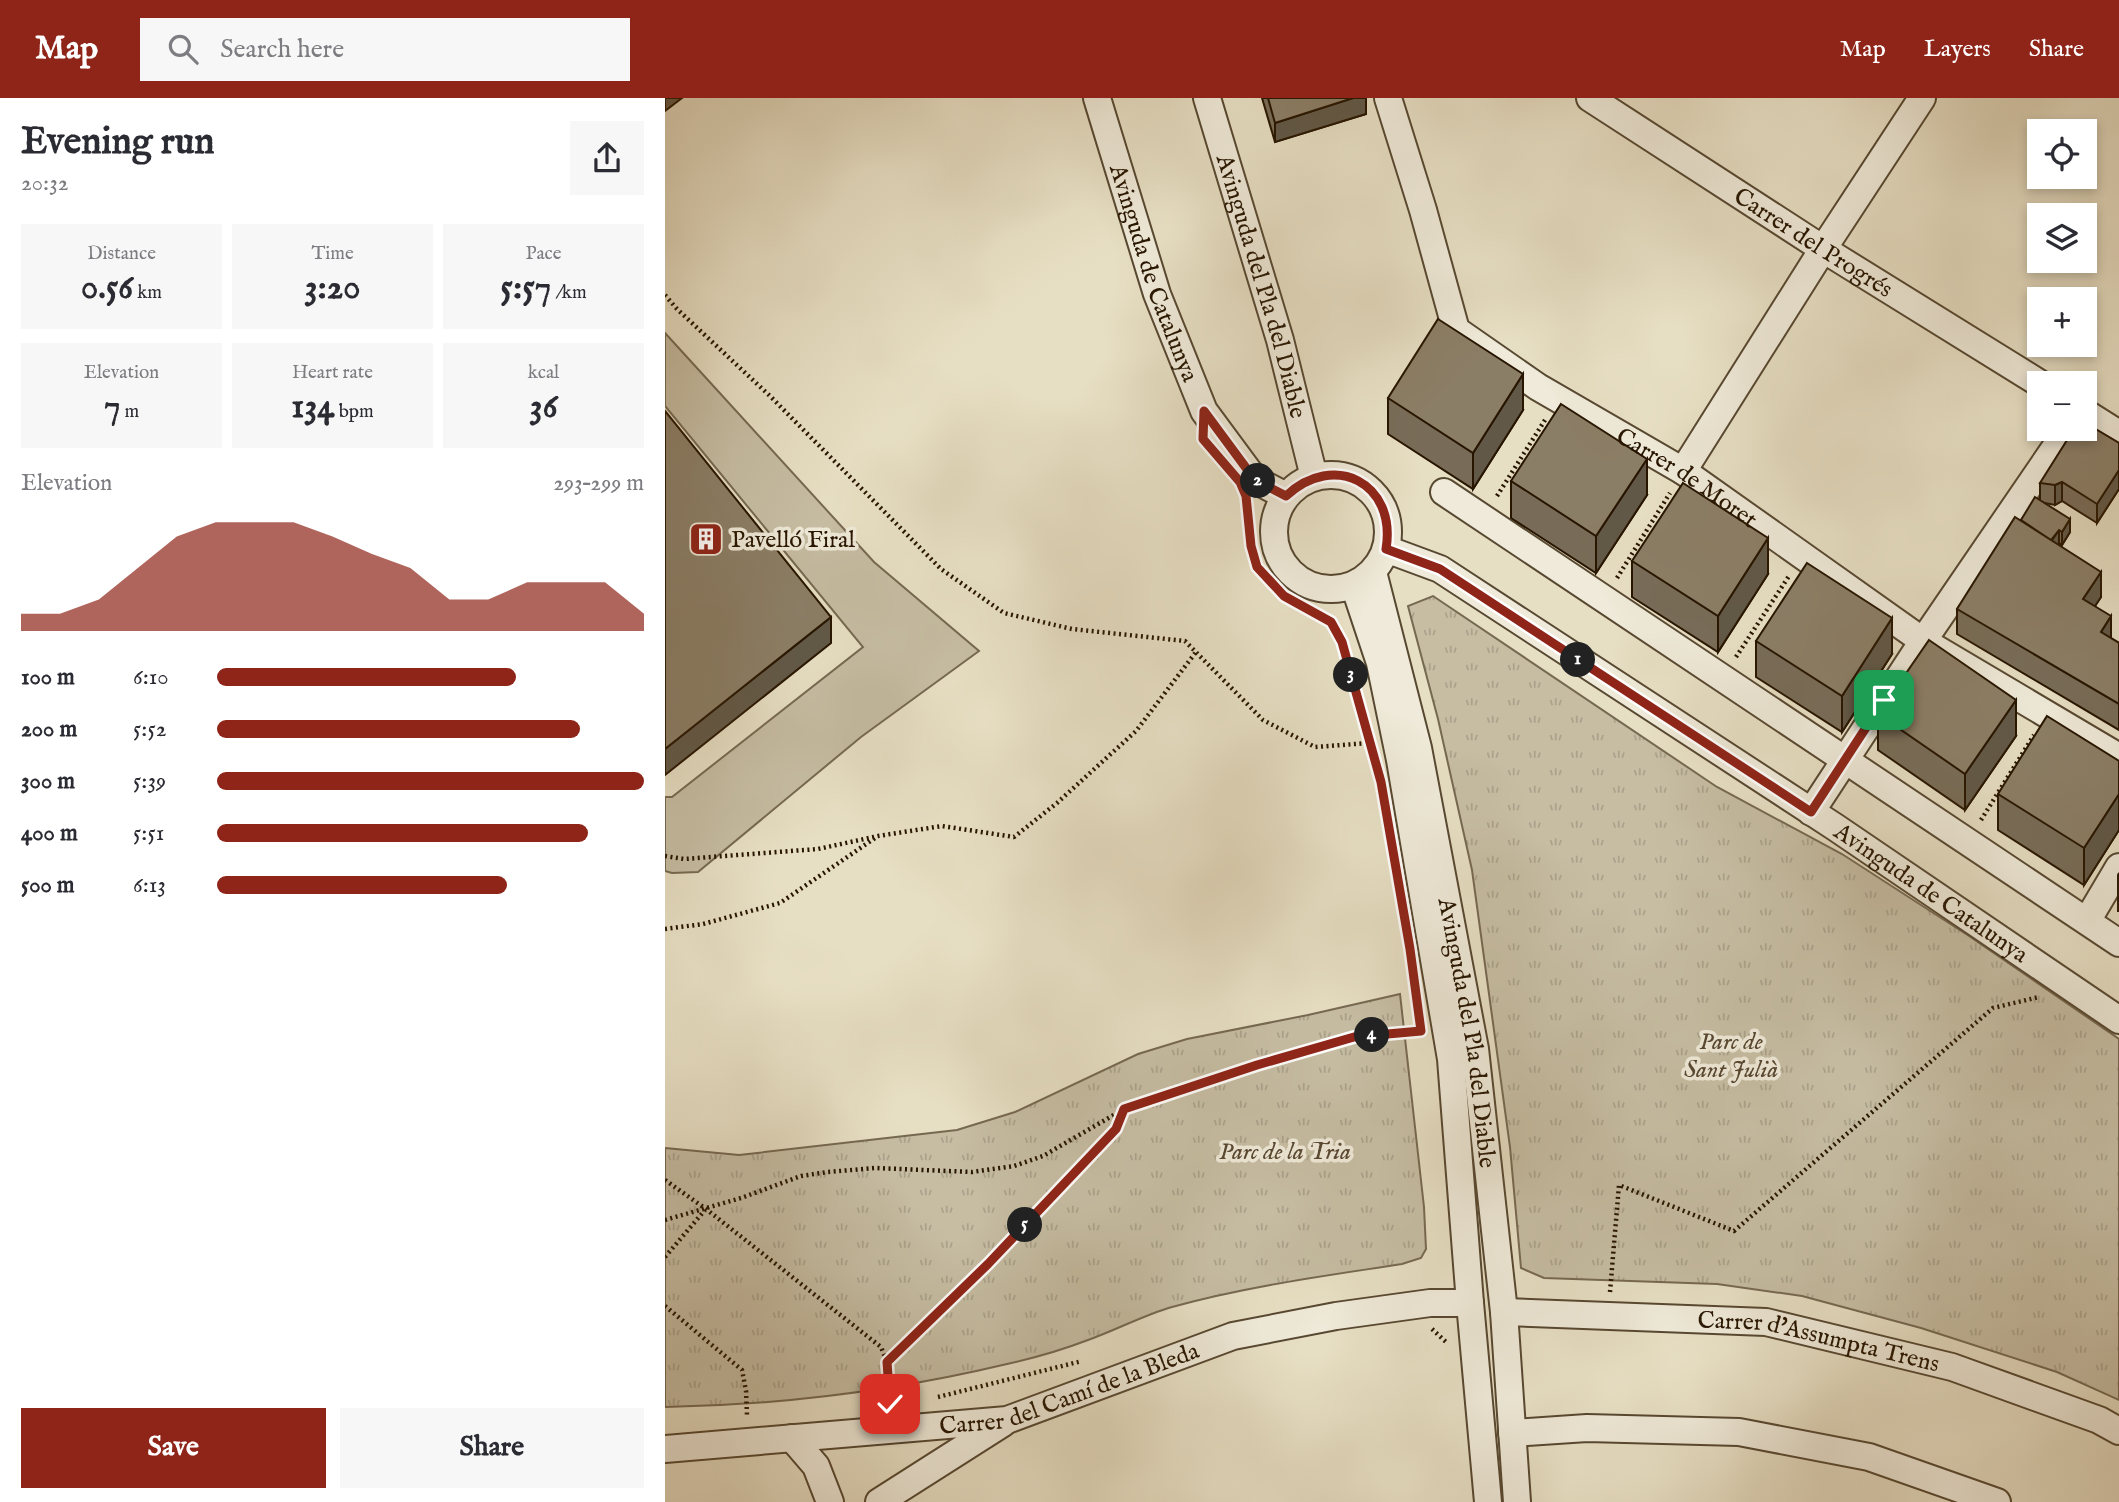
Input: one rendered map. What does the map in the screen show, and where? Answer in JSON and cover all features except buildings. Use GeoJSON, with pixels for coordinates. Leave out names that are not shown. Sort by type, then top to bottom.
{"type":"FeatureCollection","features":[{"type":"Feature","properties":{"kind":"street","name":"Avinguda de Catalunya"},"geometry":{"type":"LineString","coordinates":[[1097,98],[1157,294],[1204,411],[1255,480],[1286,496]]}},
{"type":"Feature","properties":{"kind":"street","name":"Avinguda del Pla del Diable"},"geometry":{"type":"LineString","coordinates":[[1207,98],[1280,340],[1314,477]]}},
{"type":"Feature","properties":{"kind":"street","name":"Carrer de Moret"},"geometry":{"type":"LineString","coordinates":[[1388,98],[1456,330],[1559,399],[1683,471],[1923,641],[2119,757]]}},
{"type":"Feature","properties":{"kind":"street","name":"Carrer del Progrés"},"geometry":{"type":"LineString","coordinates":[[1590,98],[1823,249],[2027,376]]}},
{"type":"Feature","properties":{"kind":"street"},"geometry":{"type":"LineString","coordinates":[[1683,471],[1921,98]]}},
{"type":"Feature","properties":{"kind":"street"},"geometry":{"type":"LineString","coordinates":[[2097,420],[2119,434]]}},
{"type":"Feature","properties":{"kind":"street"},"geometry":{"type":"LineString","coordinates":[[1811,812],[1923,641],[2060,441]]}},
{"type":"Feature","properties":{"kind":"street"},"geometry":{"type":"LineString","coordinates":[[1314,477],[1349,477],[1378,498],[1386,514],[1389,531],[1381,562],[1363,579],[1335,589],[1316,587],[1299,579],[1286,567],[1277,550],[1274,531],[1277,513],[1286,496],[1314,477]]}},
{"type":"Feature","properties":{"kind":"street"},"geometry":{"type":"LineString","coordinates":[[1444,492],[2119,943]]}},
{"type":"Feature","properties":{"kind":"street","name":"Avinguda de Catalunya"},"geometry":{"type":"LineString","coordinates":[[1386,549],[1440,569],[1811,812],[2119,1020]]}},
{"type":"Feature","properties":{"kind":"street","name":"Avinguda del Pla del Diable"},"geometry":{"type":"LineString","coordinates":[[1363,579],[1395,735],[1451,1059],[1488,1502]]}},
{"type":"Feature","properties":{"kind":"street","name":"Avinguda del Pla del Diable"},"geometry":{"type":"LineString","coordinates":[[1363,579],[1419,748],[1475,1049],[1504,1312],[1517,1502]]}},
{"type":"Feature","properties":{"kind":"street"},"geometry":{"type":"LineString","coordinates":[[2087,921],[2119,867]]}},
{"type":"Feature","properties":{"kind":"street","name":"Carrer del Camí de la Bleda"},"geometry":{"type":"LineString","coordinates":[[665,1449],[1007,1420],[1233,1336],[1349,1314],[1430,1303],[1470,1303]]}},
{"type":"Feature","properties":{"kind":"street","name":"Carrer d'Assumpta Trens"},"geometry":{"type":"LineString","coordinates":[[1504,1312],[1766,1322],[1952,1367],[2099,1420],[2119,1431]]}},
{"type":"Feature","properties":{"kind":"street"},"geometry":{"type":"LineString","coordinates":[[879,1502],[1007,1420]]}},
{"type":"Feature","properties":{"kind":"street"},"geometry":{"type":"LineString","coordinates":[[1512,1433],[1587,1428],[1739,1433],[1869,1457],[1997,1502]]}},
{"type":"Feature","properties":{"kind":"street"},"geometry":{"type":"LineString","coordinates":[[792,1438],[816,1466],[830,1502]]}},
{"type":"Feature","properties":{"kind":"path"},"geometry":{"type":"LineString","coordinates":[[665,295],[770,396],[941,569],[1004,613],[1072,629],[1185,641],[1263,720],[1315,747],[1370,743],[1366,730]]}},
{"type":"Feature","properties":{"kind":"path"},"geometry":{"type":"LineString","coordinates":[[1483,519],[1559,399]]}},
{"type":"Feature","properties":{"kind":"path"},"geometry":{"type":"LineString","coordinates":[[1604,599],[1683,471]]}},
{"type":"Feature","properties":{"kind":"path"},"geometry":{"type":"LineString","coordinates":[[1246,496],[1251,546],[1257,567],[1284,596],[1331,622],[1342,642],[1359,705]]}},
{"type":"Feature","properties":{"kind":"path"},"geometry":{"type":"LineString","coordinates":[[1722,678],[1802,555]]}},
{"type":"Feature","properties":{"kind":"path"},"geometry":{"type":"LineString","coordinates":[[665,856],[684,859],[818,849],[942,826],[1014,837],[1057,803],[1136,731],[1196,652]]}},
{"type":"Feature","properties":{"kind":"path"},"geometry":{"type":"LineString","coordinates":[[1968,842],[2046,714]]}},
{"type":"Feature","properties":{"kind":"path"},"geometry":{"type":"LineString","coordinates":[[665,929],[703,924],[780,903],[878,836]]}},
{"type":"Feature","properties":{"kind":"path"},"geometry":{"type":"LineString","coordinates":[[1608,1316],[1619,1185],[1734,1231],[1993,1008],[2074,989]]}},
{"type":"Feature","properties":{"kind":"path"},"geometry":{"type":"LineString","coordinates":[[665,1220],[706,1209],[801,1176],[875,1168],[972,1172],[1014,1166],[1078,1138],[1124,1109],[1257,1065],[1354,1037],[1421,1031],[1423,1043]]}},
{"type":"Feature","properties":{"kind":"path"},"geometry":{"type":"LineString","coordinates":[[887,1362],[988,1264],[1116,1129],[1124,1109]]}},
{"type":"Feature","properties":{"kind":"path"},"geometry":{"type":"LineString","coordinates":[[665,1180],[706,1209],[881,1347],[887,1362],[890,1404]]}},
{"type":"Feature","properties":{"kind":"path"},"geometry":{"type":"LineString","coordinates":[[665,1257],[706,1209]]}},
{"type":"Feature","properties":{"kind":"path"},"geometry":{"type":"LineString","coordinates":[[665,1306],[742,1370],[747,1421]]}},
{"type":"Feature","properties":{"kind":"path"},"geometry":{"type":"LineString","coordinates":[[933,1398],[1092,1358]]}},
{"type":"Feature","properties":{"kind":"path"},"geometry":{"type":"LineString","coordinates":[[878,1406],[901,1403]]}},
{"type":"Feature","properties":{"kind":"green space"},"geometry":{"type":"Polygon","coordinates":[[[665,333],[874,562],[979,651],[861,737],[698,872],[672,873],[665,871],[665,797],[672,797],[863,647],[665,406],[665,333]]]}},
{"type":"Feature","properties":{"kind":"green space","name":"Parc de Sant Julià"},"geometry":{"type":"Polygon","coordinates":[[[1433,596],[1717,787],[1842,854],[1969,936],[2119,1039],[2119,1400],[2057,1372],[1921,1328],[1802,1296],[1717,1284],[1544,1278],[1521,1268],[1510,1147],[1472,870],[1438,719],[1408,606],[1433,596]]]}},
{"type":"Feature","properties":{"kind":"green space","name":"Parc de la Tria"},"geometry":{"type":"Polygon","coordinates":[[[1400,994],[1424,1207],[1426,1249],[1421,1258],[1402,1264],[1229,1293],[1161,1310],[1058,1350],[965,1374],[794,1400],[665,1407],[665,1148],[739,1155],[957,1130],[1015,1112],[1138,1054],[1187,1039],[1400,994]]]}},
{"type":"Feature","properties":{"kind":"place","name":"Pavelló Firal"},"geometry":{"type":"Point","coordinates":[706,539]}},
{"type":"Feature","properties":{"kind":"route"},"geometry":{"type":"LineString","coordinates":[[890,1404],[887,1362],[988,1264],[1116,1129],[1124,1109],[1257,1065],[1354,1037],[1421,1031],[1410,949],[1381,782],[1342,642],[1331,622],[1284,596],[1257,567],[1251,546],[1246,496],[1240,482],[1203,439],[1204,411],[1255,480],[1286,496],[1314,477],[1349,477],[1365,486],[1378,498],[1386,514],[1389,531],[1386,549],[1440,569],[1811,812],[1884,700]]}}]}
